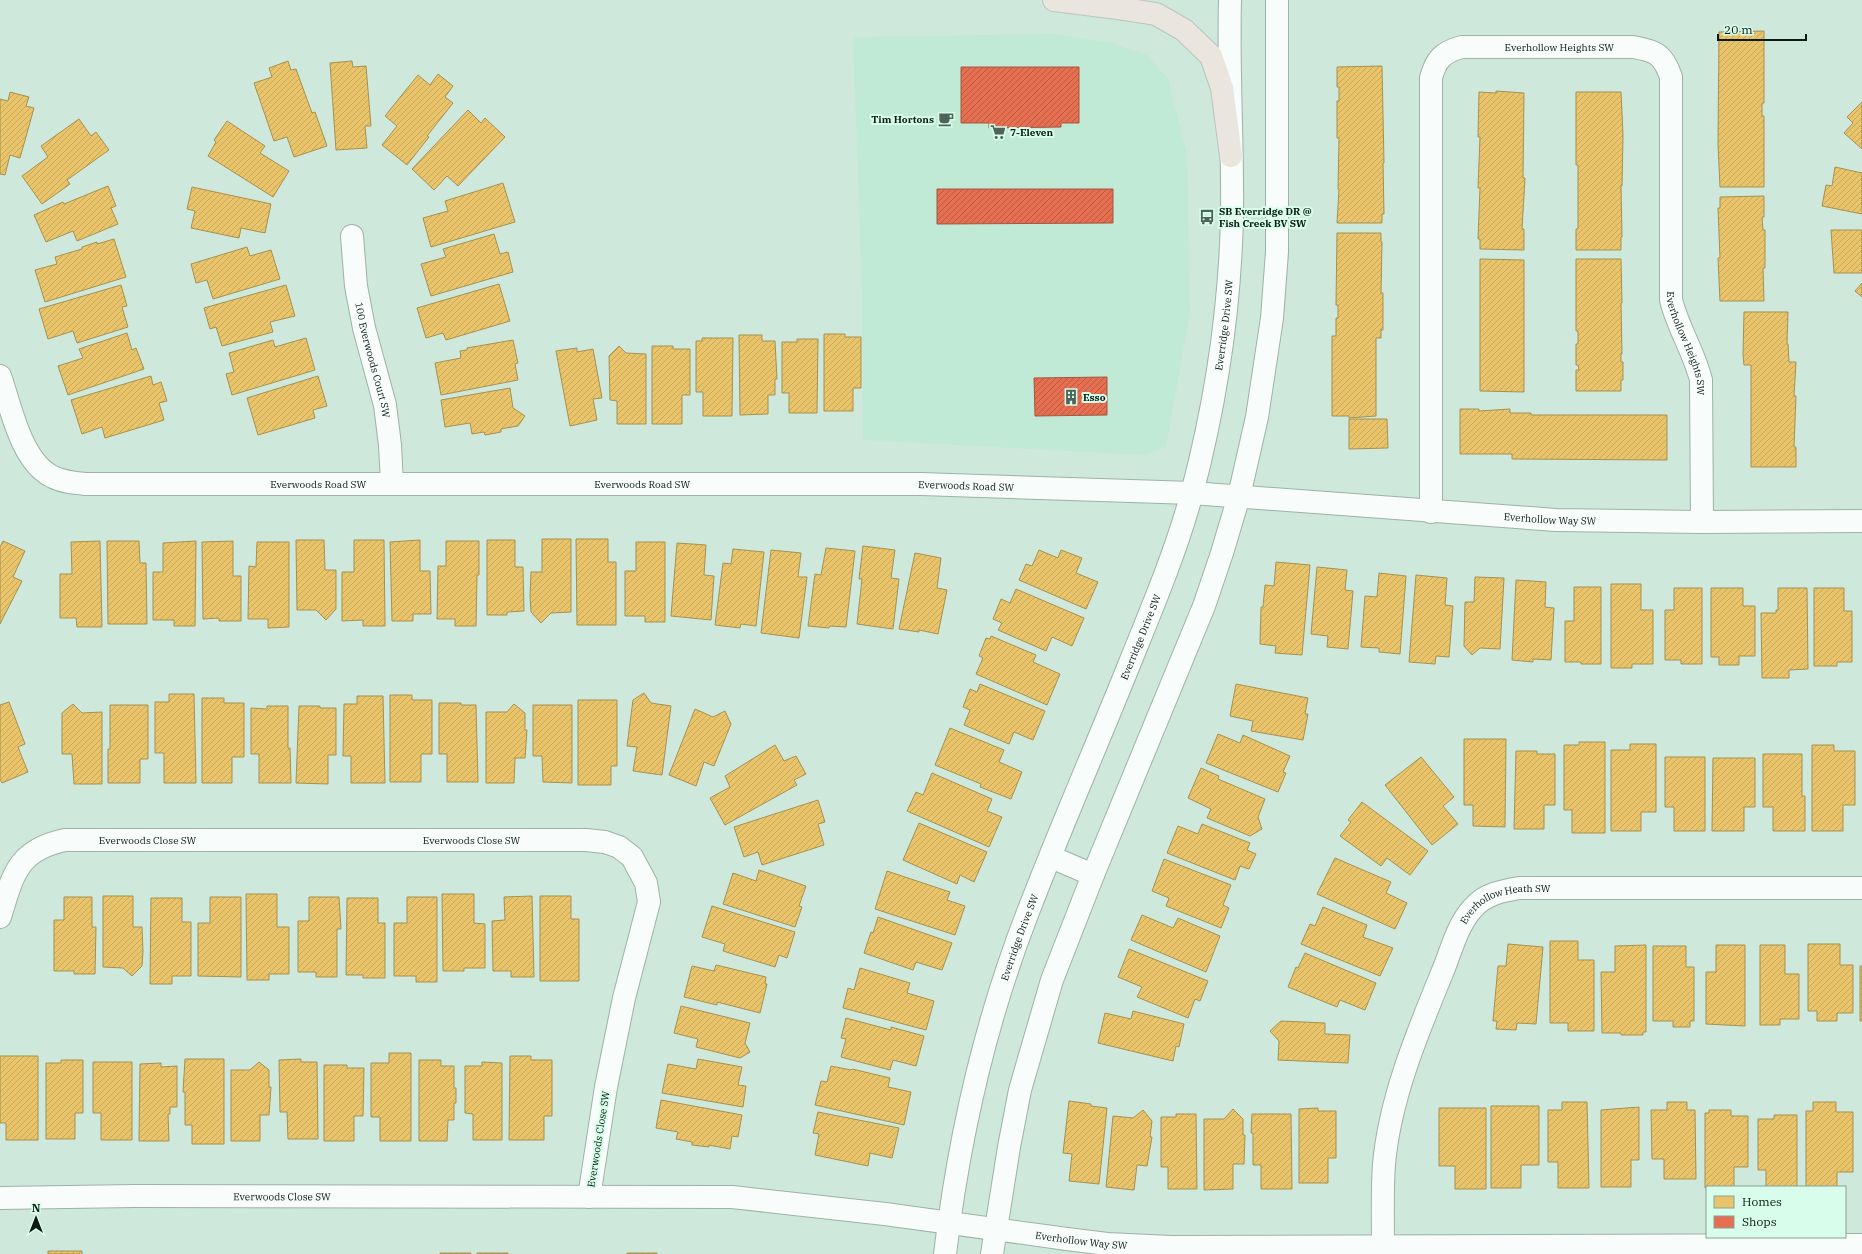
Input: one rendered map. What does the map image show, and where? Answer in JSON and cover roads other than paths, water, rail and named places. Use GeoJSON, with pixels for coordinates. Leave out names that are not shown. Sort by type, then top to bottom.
{"type":"FeatureCollection","features":[{"type":"Feature","properties":{"kind":"main road"},"geometry":{"type":"LineString","coordinates":[[1054,0],[1110,6],[1156,14],[1184,30],[1210,56],[1222,88],[1231,156]]}},
{"type":"Feature","properties":{"kind":"street","name":"Everridge Drive SW"},"geometry":{"type":"LineString","coordinates":[[945,1254],[954,1180],[984,1044],[1005,976],[1028,912],[1167,571],[1192,493],[1213,405],[1221,352],[1230,265],[1232,214],[1230,0]]}},
{"type":"Feature","properties":{"kind":"street"},"geometry":{"type":"LineString","coordinates":[[992,1254],[1010,1140],[1020,1090],[1052,980],[1093,875],[1204,606],[1222,554],[1239,496],[1257,417],[1272,318],[1277,252],[1277,0]]}},
{"type":"Feature","properties":{"kind":"street","name":"Everhollow Heights SW"},"geometry":{"type":"LineString","coordinates":[[1431,512],[1431,78],[1434,67],[1441,57],[1449,51],[1462,47],[1633,47],[1649,50],[1661,56],[1671,77],[1671,300],[1675,316],[1696,360],[1701,380],[1702,522]]}},
{"type":"Feature","properties":{"kind":"street","name":"100 Everwoods Court SW"},"geometry":{"type":"LineString","coordinates":[[352,236],[356,286],[364,328],[384,405],[390,445],[392,484]]}},
{"type":"Feature","properties":{"kind":"street","name":"Everwoods Road SW"},"geometry":{"type":"LineString","coordinates":[[0,376],[22,439],[30,455],[48,474],[54,478],[67,482],[86,484],[921,484],[1192,493],[1239,496]]}},
{"type":"Feature","properties":{"kind":"street","name":"Everhollow Way SW"},"geometry":{"type":"LineString","coordinates":[[1239,496],[1431,512],[1556,520],[1702,522],[1862,521]]}},
{"type":"Feature","properties":{"kind":"street","name":"Everwoods Close SW"},"geometry":{"type":"LineString","coordinates":[[0,917],[16,869],[39,848],[65,840],[586,840],[605,842],[619,847],[632,857],[639,868],[646,883],[649,902],[624,998],[606,1087],[589,1196]]}},
{"type":"Feature","properties":{"kind":"street"},"geometry":{"type":"LineString","coordinates":[[1051,857],[1093,875]]}},
{"type":"Feature","properties":{"kind":"street","name":"Everhollow Heath SW"},"geometry":{"type":"LineString","coordinates":[[1383,1246],[1384,1164],[1397,1093],[1439,980],[1462,924],[1473,908],[1483,899],[1493,893],[1519,888],[1862,888]]}},
{"type":"Feature","properties":{"kind":"street","name":"Everwoods Close SW"},"geometry":{"type":"LineString","coordinates":[[0,1198],[135,1196],[732,1196],[786,1201],[948,1223]]}},
{"type":"Feature","properties":{"kind":"street","name":"Everhollow Way SW"},"geometry":{"type":"LineString","coordinates":[[948,1223],[1107,1244],[1171,1247],[1862,1245]]}},
{"type":"Feature","properties":{"kind":"place","name":"Tim Hortons"},"geometry":{"type":"Point","coordinates":[946,119]}},
{"type":"Feature","properties":{"kind":"place","name":"7-Eleven"},"geometry":{"type":"Point","coordinates":[998,132]}},
{"type":"Feature","properties":{"kind":"place","name":"SB Everridge DR @ Fish Creek BV SW"},"geometry":{"type":"Point","coordinates":[1207,217]}},
{"type":"Feature","properties":{"kind":"place","name":"Esso"},"geometry":{"type":"Point","coordinates":[1071,397]}}]}
